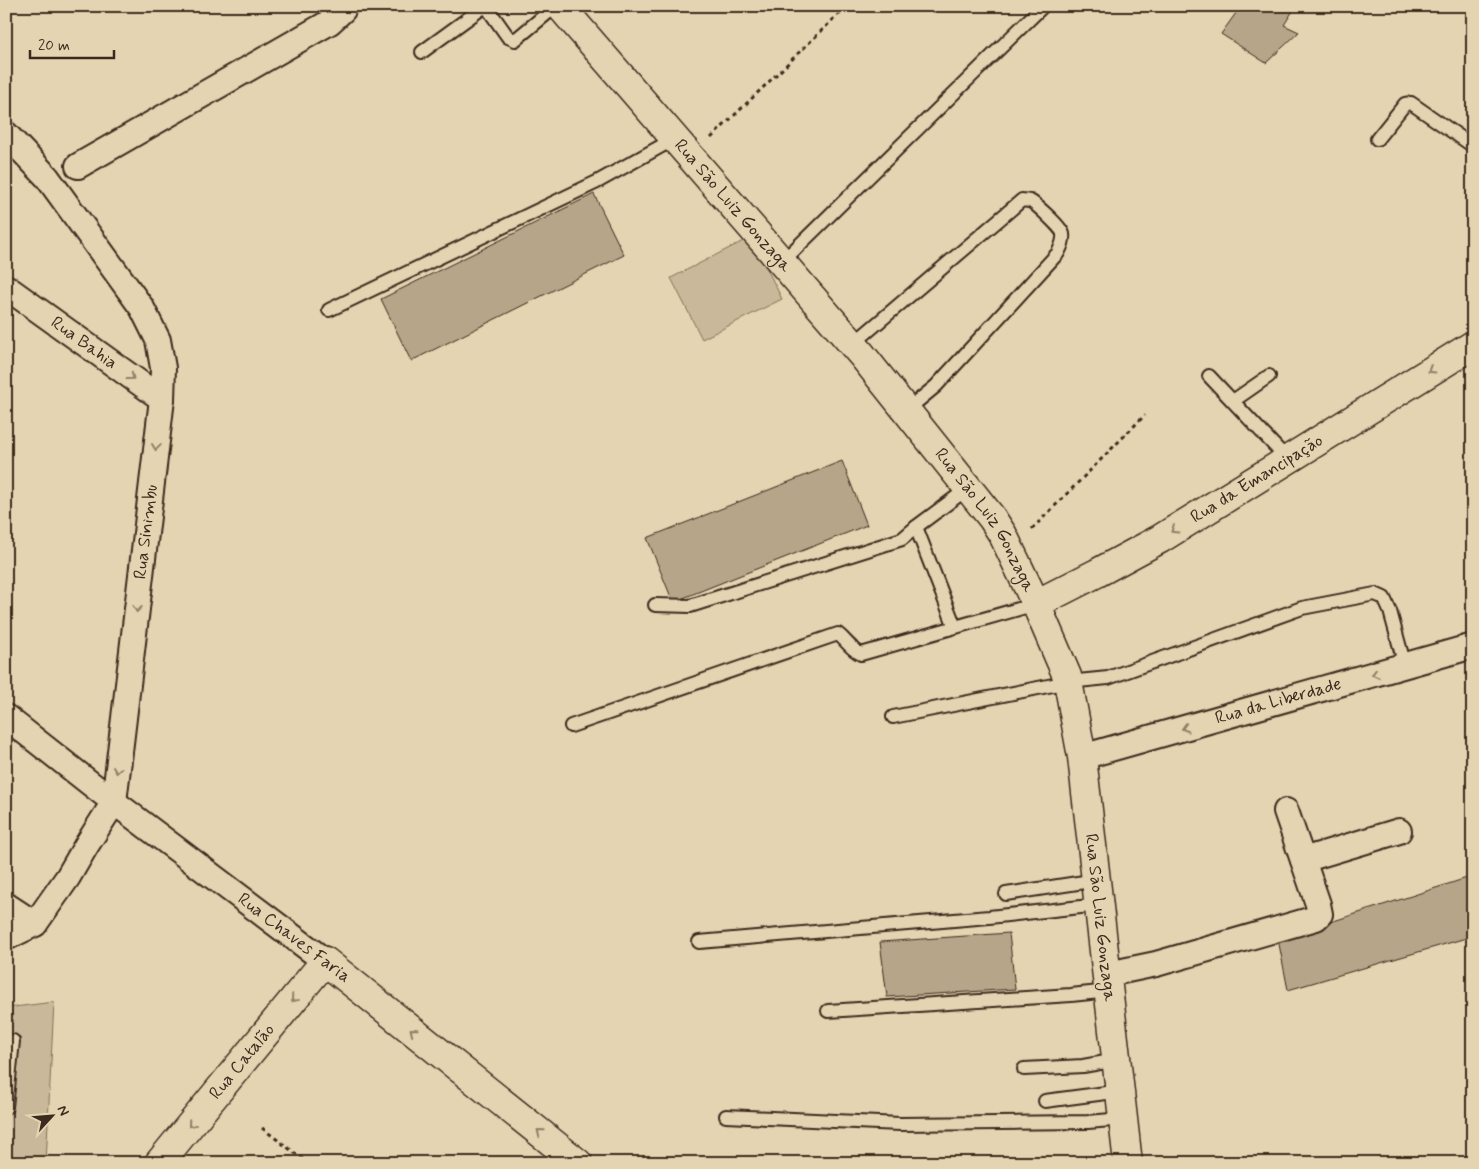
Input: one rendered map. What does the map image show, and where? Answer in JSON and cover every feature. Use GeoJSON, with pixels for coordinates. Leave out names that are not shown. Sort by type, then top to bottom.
{"type":"FeatureCollection","features":[{"type":"Feature","properties":{"kind":"main road","name":"Rua São Luiz Gonzaga"},"geometry":{"type":"LineString","coordinates":[[560,6],[853,344],[992,518],[1010,550],[1067,676],[1082,757],[1128,1163]]}},
{"type":"Feature","properties":{"kind":"main road","name":"Rua da Emancipação"},"geometry":{"type":"LineString","coordinates":[[1036,604],[1160,539],[1473,344]]}},
{"type":"Feature","properties":{"kind":"main road","name":"Rua Catalão"},"geometry":{"type":"LineString","coordinates":[[160,1163],[326,962]]}},
{"type":"Feature","properties":{"kind":"main road","name":"Rua Chaves Faria"},"geometry":{"type":"LineString","coordinates":[[326,962],[578,1163]]}},
{"type":"Feature","properties":{"kind":"street"},"geometry":{"type":"LineString","coordinates":[[78,166],[330,22],[343,10],[344,6]]}},
{"type":"Feature","properties":{"kind":"street","name":"Rua Sinimbu"},"geometry":{"type":"LineString","coordinates":[[6,134],[47,177],[142,308],[158,340],[163,368],[162,399],[114,802],[68,877],[35,924],[6,938]]}},
{"type":"Feature","properties":{"kind":"street","name":"Rua Bahia"},"geometry":{"type":"LineString","coordinates":[[6,287],[162,399]]}},
{"type":"Feature","properties":{"kind":"street","name":"Rua da Liberdade"},"geometry":{"type":"LineString","coordinates":[[1082,757],[1473,646]]}},
{"type":"Feature","properties":{"kind":"street","name":"Rua Chaves Faria"},"geometry":{"type":"LineString","coordinates":[[6,717],[114,802],[326,962]]}},
{"type":"Feature","properties":{"kind":"street"},"geometry":{"type":"LineString","coordinates":[[1108,982],[1156,964],[1316,918],[1320,914],[1318,904],[1286,811]]}},
{"type":"Feature","properties":{"kind":"street"},"geometry":{"type":"LineString","coordinates":[[1303,860],[1399,831]]}},
{"type":"Feature","properties":{"kind":"street"},"geometry":{"type":"LineString","coordinates":[[6,905],[35,924]]}},
{"type":"Feature","properties":{"kind":"lane"},"geometry":{"type":"LineString","coordinates":[[422,52],[485,6],[508,37],[515,40],[556,6]]}},
{"type":"Feature","properties":{"kind":"lane"},"geometry":{"type":"LineString","coordinates":[[782,262],[1042,6]]}},
{"type":"Feature","properties":{"kind":"lane"},"geometry":{"type":"LineString","coordinates":[[1377,139],[1405,104],[1411,103],[1473,146]]}},
{"type":"Feature","properties":{"kind":"lane"},"geometry":{"type":"LineString","coordinates":[[328,310],[597,182],[682,148]]}},
{"type":"Feature","properties":{"kind":"lane"},"geometry":{"type":"LineString","coordinates":[[853,344],[1022,200],[1029,201],[1035,205],[1061,229],[1064,235],[1058,253],[936,386],[907,410]]}},
{"type":"Feature","properties":{"kind":"lane"},"geometry":{"type":"LineString","coordinates":[[1209,376],[1287,459]]}},
{"type":"Feature","properties":{"kind":"lane"},"geometry":{"type":"LineString","coordinates":[[1233,401],[1269,376]]}},
{"type":"Feature","properties":{"kind":"lane"},"geometry":{"type":"LineString","coordinates":[[655,605],[690,606],[902,539],[967,489]]}},
{"type":"Feature","properties":{"kind":"lane"},"geometry":{"type":"LineString","coordinates":[[916,527],[956,627]]}},
{"type":"Feature","properties":{"kind":"lane"},"geometry":{"type":"LineString","coordinates":[[893,717],[1068,682],[1108,678],[1302,608],[1375,594],[1384,598],[1390,611],[1405,666]]}},
{"type":"Feature","properties":{"kind":"lane"},"geometry":{"type":"LineString","coordinates":[[572,726],[838,634],[851,649],[861,654],[1036,604]]}},
{"type":"Feature","properties":{"kind":"lane"},"geometry":{"type":"LineString","coordinates":[[1006,894],[1098,893]]}},
{"type":"Feature","properties":{"kind":"lane"},"geometry":{"type":"LineString","coordinates":[[700,942],[989,918],[1098,893]]}},
{"type":"Feature","properties":{"kind":"lane"},"geometry":{"type":"LineString","coordinates":[[828,1011],[1071,996],[1108,982]]}},
{"type":"Feature","properties":{"kind":"lane"},"geometry":{"type":"LineString","coordinates":[[6,1107],[13,1041]]}},
{"type":"Feature","properties":{"kind":"lane"},"geometry":{"type":"LineString","coordinates":[[1024,1069],[1082,1066],[1117,1060]]}},
{"type":"Feature","properties":{"kind":"lane"},"geometry":{"type":"LineString","coordinates":[[1045,1101],[1121,1092]]}},
{"type":"Feature","properties":{"kind":"lane"},"geometry":{"type":"LineString","coordinates":[[726,1116],[900,1124],[1088,1122],[1123,1119]]}},
{"type":"Feature","properties":{"kind":"path"},"geometry":{"type":"LineString","coordinates":[[682,148],[723,127],[847,6]]}},
{"type":"Feature","properties":{"kind":"path"},"geometry":{"type":"LineString","coordinates":[[1010,550],[1145,415]]}},
{"type":"Feature","properties":{"kind":"path"},"geometry":{"type":"LineString","coordinates":[[262,1128],[308,1163]]}},
{"type":"Feature","properties":{"kind":"shaded area"},"geometry":{"type":"Polygon","coordinates":[[[751,237],[782,299],[702,339],[671,278],[751,237]]]}},
{"type":"Feature","properties":{"kind":"shaded area"},"geometry":{"type":"Polygon","coordinates":[[[54,1002],[46,1163],[6,1163],[6,1008],[54,1002]]]}},
{"type":"Feature","properties":{"kind":"building"},"geometry":{"type":"Polygon","coordinates":[[[1241,6],[1296,6],[1284,25],[1299,32],[1266,63],[1221,34],[1241,6]]]}},
{"type":"Feature","properties":{"kind":"building"},"geometry":{"type":"Polygon","coordinates":[[[594,194],[624,255],[411,361],[381,299],[594,194]]]}},
{"type":"Feature","properties":{"kind":"building"},"geometry":{"type":"Polygon","coordinates":[[[842,461],[867,525],[673,602],[647,538],[842,461]]]}},
{"type":"Feature","properties":{"kind":"building"},"geometry":{"type":"Polygon","coordinates":[[[1473,876],[1473,936],[1288,990],[1278,939],[1473,876]]]}},
{"type":"Feature","properties":{"kind":"building"},"geometry":{"type":"Polygon","coordinates":[[[1009,933],[1015,989],[887,997],[880,942],[1009,933]]]}}]}
